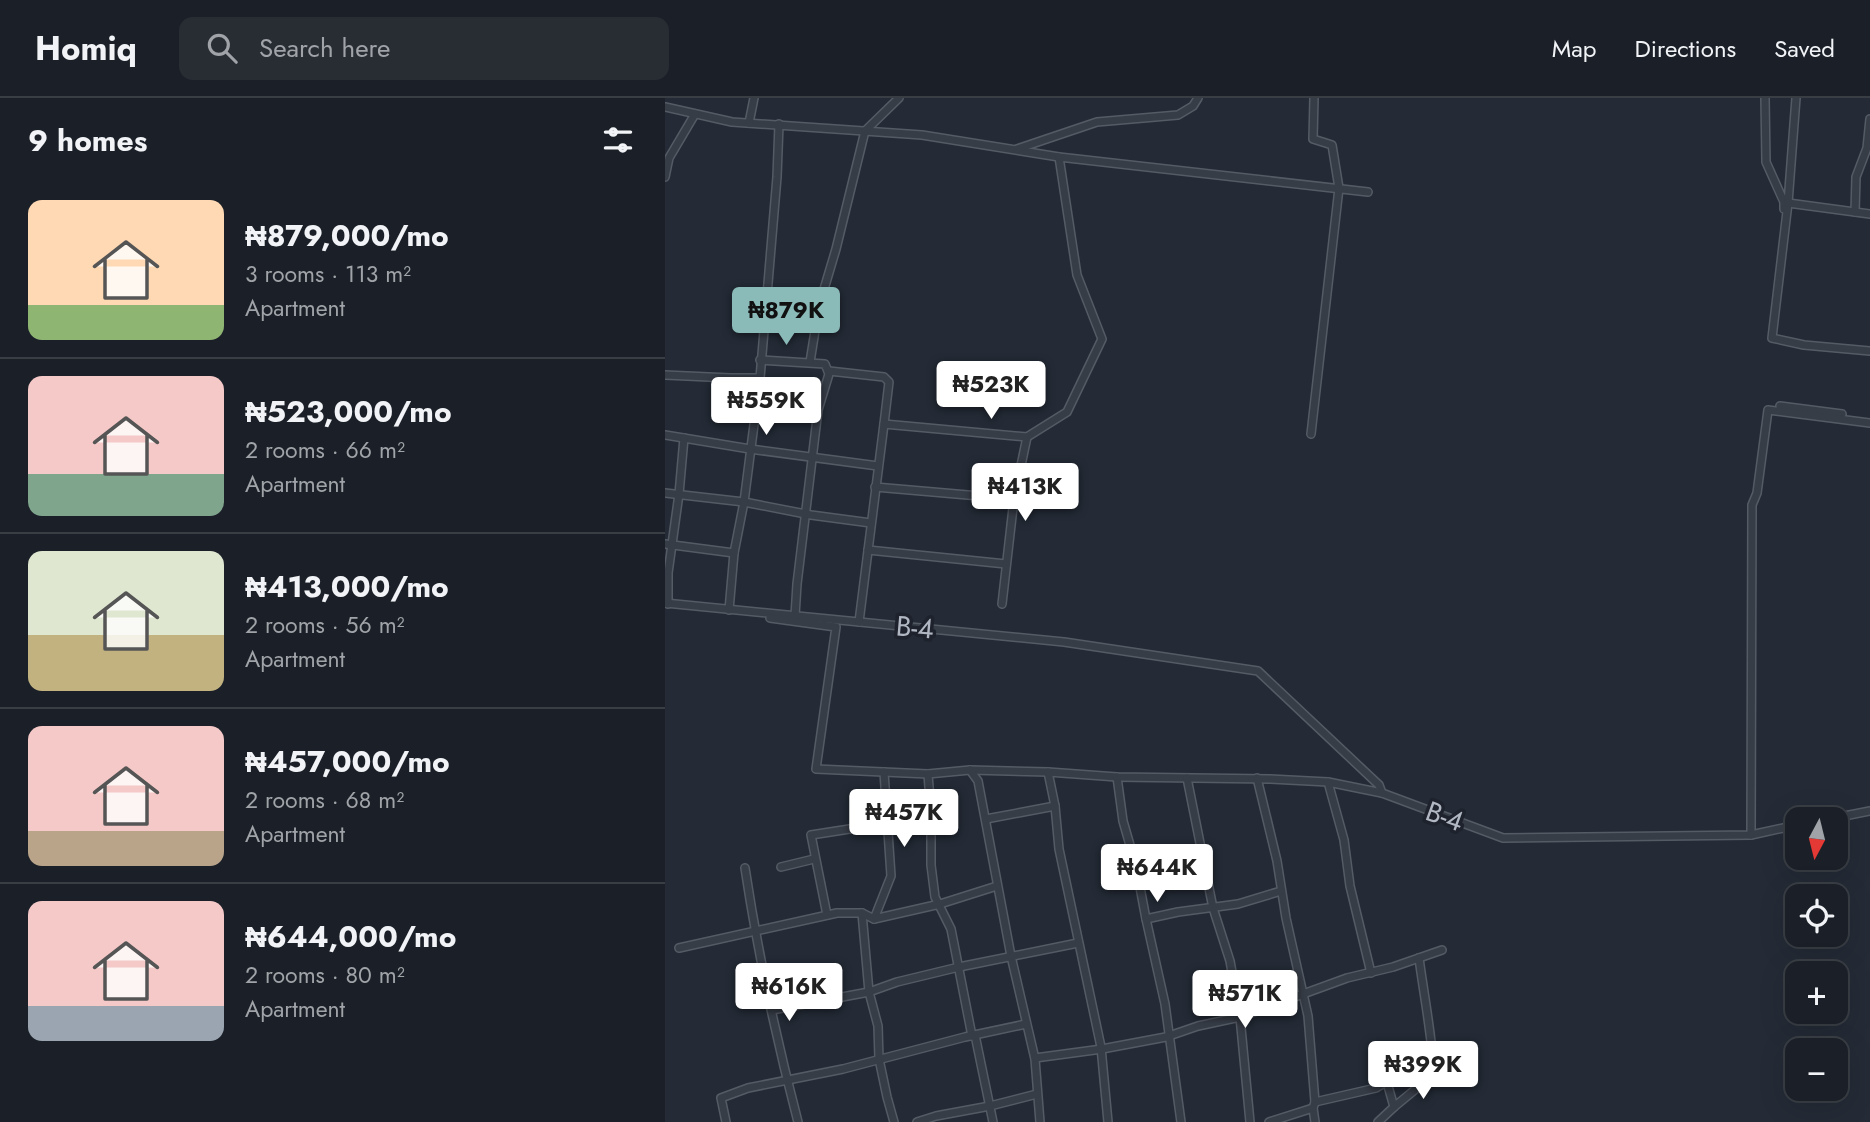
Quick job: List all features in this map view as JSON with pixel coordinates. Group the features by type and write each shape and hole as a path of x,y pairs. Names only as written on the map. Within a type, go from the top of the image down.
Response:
{"street":[{"path":"749,123 754,98"},
{"path":"810,362 819,306 866,131 899,98"},
{"path":"1013,151 1097,122 1178,115 1193,106 1198,98"},
{"path":"1311,435 1339,188 1332,145 1313,139 1314,98"},
{"path":"1765,98 1766,162 1784,202 1772,338 1804,345 1870,351"},
{"path":"1780,260 1788,203 1796,98"},
{"path":"665,107 732,122 922,135 1059,157 1368,191"},
{"path":"665,177 670,158 695,114"},
{"path":"1855,212 1856,177 1867,148 1870,119"},
{"path":"729,610 734,553 744,502 760,378 779,124"},
{"path":"884,424 1027,438 1067,412 1102,339 1077,275 1059,157"},
{"path":"1788,203 1870,214"},
{"path":"760,360 825,364 829,374 818,410 795,616"},
{"path":"828,371 884,377 888,382 859,622"},
{"path":"665,375 760,378"},
{"path":"1780,406 1870,420"},
{"path":"1751,835 1752,505 1768,410 1870,420"},
{"path":"665,435 878,466"},
{"path":"684,438 679,495 669,545 669,604 836,628 816,769 928,774 969,770 1048,772 1117,778 1257,778 1328,782 1382,793"},
{"path":"1002,604 1014,499 1027,438"},
{"path":"875,487 1014,499"},
{"path":"665,493 744,502 871,523"},
{"path":"669,545 734,553"},
{"path":"868,550 1006,564"},
{"name":"B-4","path":"669,604 1064,642 1258,671 1379,785 1382,793 1503,838 1751,835 1785,828"},
{"path":"969,770 978,781 1011,956 1035,1058 1040,1122"},
{"path":"874,919 891,876 884,772"},
{"path":"1048,772 1055,806 1059,849 1101,1049 1108,1122"},
{"path":"928,774 932,813 931,865 936,897 951,929 993,1122"},
{"path":"1117,778 1123,821 1136,866 1165,1004 1181,1122"},
{"path":"1187,778 1213,908 1230,961 1240,1017 1250,1122"},
{"path":"1257,778 1308,1016 1315,1122"},
{"path":"1328,782 1344,841 1350,886 1371,973"},
{"path":"986,819 1055,806"},
{"path":"1848,815 1870,811"},
{"path":"827,915 810,835 888,823"},
{"path":"781,867 814,859"},
{"path":"745,868 754,930 798,1122"},
{"path":"679,948 837,913 862,913 874,919 940,904 997,886"},
{"path":"1146,919 1238,904 1281,891"},
{"path":"862,913 869,992 877,1026 879,1059 894,1122"},
{"path":"772,1010 869,992 897,982 959,967 1078,943"},
{"path":"1035,1058 1101,1049 1240,1017 1347,978 1442,950"},
{"path":"1378,1122 1434,1074 1432,1041 1419,958"},
{"path":"726,1122 721,1098 748,1088 1026,1024"},
{"path":"1380,1058 1394,1108"},
{"path":"1269,1122 1314,1105 1376,1088 1386,1082"},
{"path":"917,1122 1037,1094"}]}
